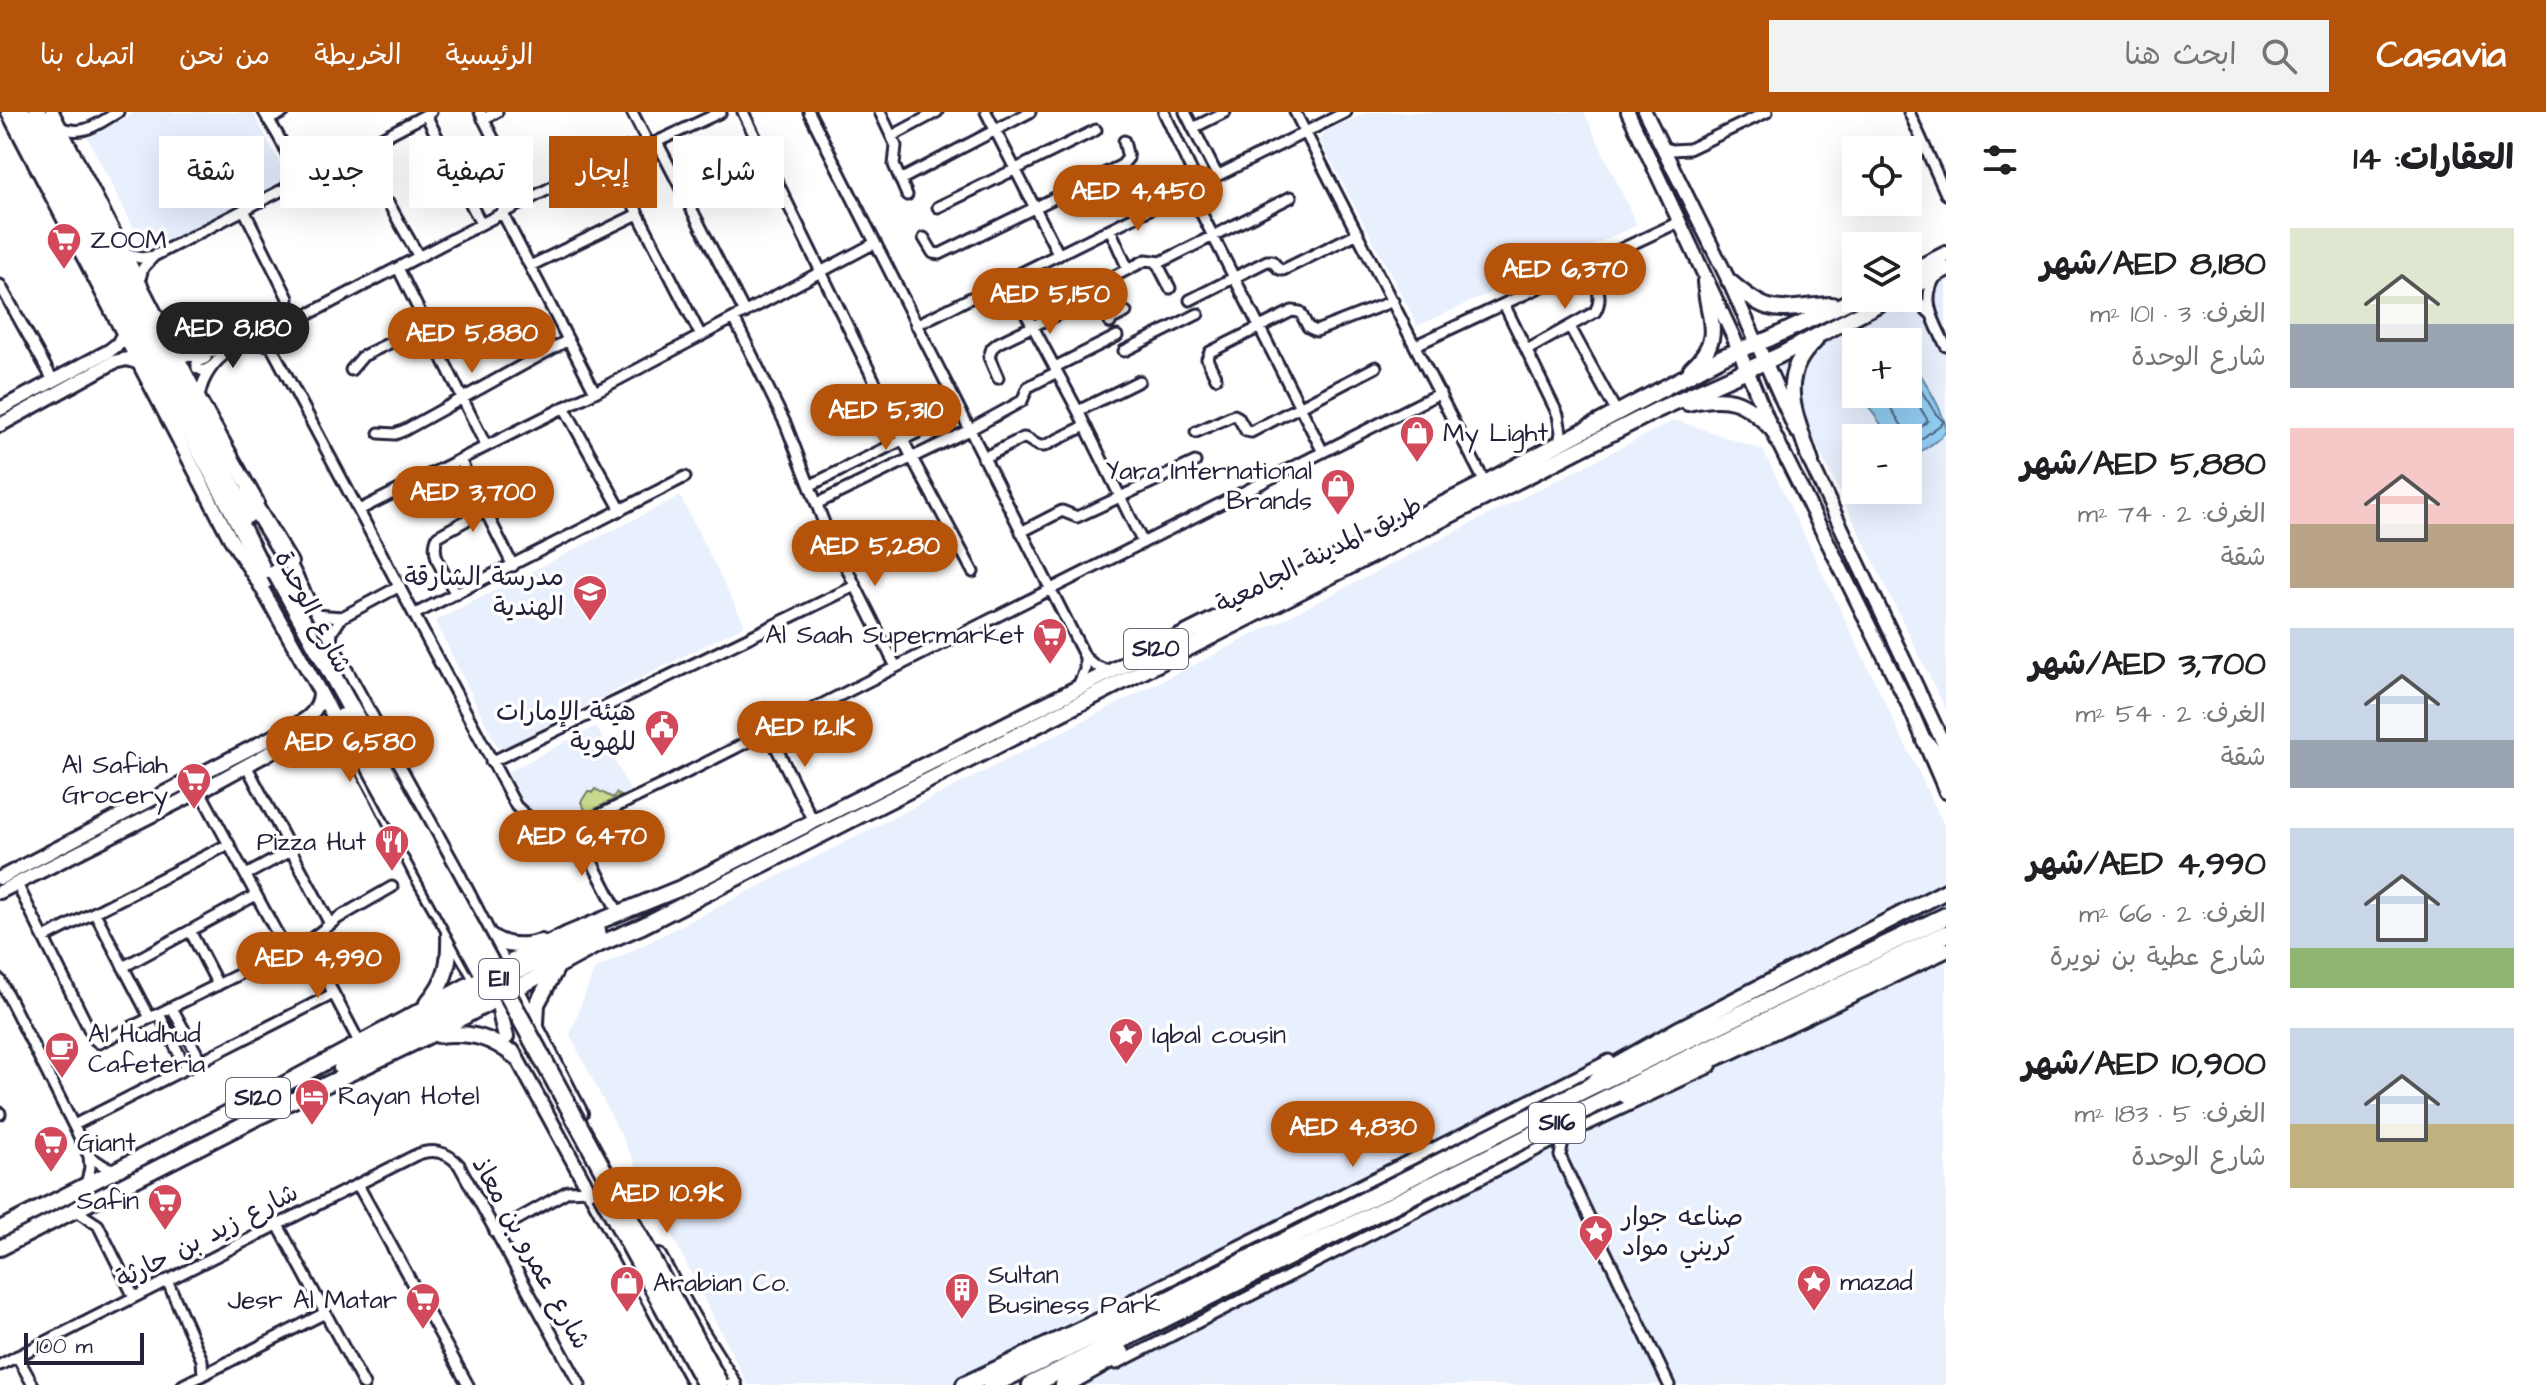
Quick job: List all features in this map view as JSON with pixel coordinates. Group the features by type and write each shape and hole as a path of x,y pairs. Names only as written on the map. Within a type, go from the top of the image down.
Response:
{"highway":[{"name":"شارع الوحدة","path":"33,115 101,278 422,837 720,1385"},
{"name":"شارع الوحدة","path":"33,115 208,437 273,575 706,1385"},
{"name":"S116","path":"1940,943 1946,916"},
{"name":"S116","path":"991,1385 1156,1306 1589,1087 1940,943"},
{"name":"S116","path":"1031,1385 1604,1099 1940,943"},
{"path":"965,1385 1129,1307 1217,1273"},
{"path":"1066,1384 1156,1333 1178,1313"}],"main road":[{"path":"1922,266 1946,254"},
{"path":"1922,282 1943,271"},
{"path":"1672,382 1698,362 1710,341 1712,316 1705,281"},
{"path":"1729,281 1750,299 1775,310 1840,305"},
{"name":"طريق المدينة الجامعية","path":"0,1248 426,1037 568,934 683,887 1485,483 1672,382 1840,305"},
{"name":"طريق المدينة الجامعية","path":"511,976 557,967 595,946 642,926 1657,410 1864,312"},
{"path":"1811,462 1793,406 1792,380 1803,354 1826,332"},
{"path":"1657,410 1708,398 1726,398 1748,407 1771,428"},
{"path":"1924,740 1938,756 1946,772"},
{"path":"1589,1087 1606,1070 1943,891"},
{"path":"310,1093 328,1075 487,994 497,981 615,923 639,905"},
{"path":"423,1008 438,989 449,965 449,930"},
{"path":"489,935 501,942 523,946 568,934"},
{"path":"1604,1099 1628,1096 1734,1050 1940,943"},
{"path":"536,1024 537,1004 557,967"},
{"path":"487,994 500,1016 506,1037"},
{"name":"طريق المدينة الجامعية","path":"0,1229 279,1087 423,1008 487,994"},
{"path":"426,1037 474,1034 498,1044 516,1057"}],"street":[{"path":"8,112 42,181 101,278 124,333 226,531 315,615 511,976 635,1214 735,1385"},
{"path":"33,115 72,132 86,130 118,112"},
{"path":"280,143 266,116 284,112"},
{"path":"492,136 481,115 497,112"},
{"path":"632,112 648,136"},
{"path":"657,142 721,112"},
{"path":"743,112 903,440 973,572"},
{"path":"809,112 1085,657 1110,672"},
{"path":"880,112 896,146 894,165 907,195"},
{"path":"892,136 937,112"},
{"path":"986,112 1059,255"},
{"path":"900,180 1030,112"},
{"path":"1164,112 1212,236 1323,452"},
{"path":"1185,112 1217,175"},
{"path":"1193,128 1225,112"},
{"path":"1295,112 1485,483"},
{"path":"916,325 1346,112"},
{"path":"1628,112 1771,428 1924,740 1946,792"},
{"path":"1645,112 1729,281 1946,749"},
{"path":"1662,147 1689,149 1767,112"},
{"path":"1907,114 1946,194"},
{"path":"382,136 421,115 481,224"},
{"path":"59,127 199,399 270,524 273,575 320,692 487,994"},
{"path":"72,153 86,130"},
{"path":"938,207 1096,130"},
{"path":"924,238 933,253 940,254 1036,208 1126,163 1129,154 1124,141"},
{"path":"1676,176 1689,149"},
{"path":"657,151 745,313"},
{"path":"124,254 141,258 154,256 280,191"},
{"path":"1157,263 1291,197"},
{"path":"391,208 419,257"},
{"path":"271,346 255,341 243,343 204,371 197,368 199,361 253,328 270,321 309,314 509,208"},
{"path":"635,208 701,336"},
{"path":"244,210 286,292 289,305 287,319 271,346"},
{"path":"502,212 595,392"},
{"path":"530,266 638,214"},
{"path":"1416,345 1679,222"},
{"path":"1110,229 1128,269"},
{"path":"1190,300 1269,261 1283,270 1358,233"},
{"path":"359,510 595,392 875,243"},
{"path":"139,282 143,268 154,256"},
{"path":"1097,295 1101,283 1148,260 1157,263 1170,288"},
{"path":"1527,350 1595,312 1600,294 1587,264"},
{"path":"398,268 486,446"},
{"path":"1943,271 1928,290 1931,314 1946,346"},
{"path":"1008,280 1078,411 1143,543"},
{"path":"0,285 53,380"},
{"path":"998,378 990,361 992,348 1033,326 1097,295 1106,298 1118,317"},
{"path":"1216,378 1207,359 1209,354 1259,327 1297,311 1310,329 1316,331 1393,301"},
{"path":"1504,304 1558,415 1567,426 1582,433"},
{"path":"1922,306 1931,314"},
{"path":"1124,351 1198,314"},
{"path":"734,318 786,425 824,523 896,667"},
{"path":"351,370 363,356 426,325"},
{"path":"1570,327 1617,413"},
{"path":"253,328 271,346 516,806 525,816 548,827 574,827 1440,393"},
{"path":"0,409 114,348 124,333"},
{"path":"818,503 1022,401 1028,387 1117,336"},
{"path":"379,433 395,434 405,430 568,340"},
{"path":"173,349 189,357 215,351"},
{"path":"75,384 97,367 98,361 94,359"},
{"path":"0,425 120,360 140,363"},
{"path":"199,399 202,383 216,363"},
{"path":"1196,432 1234,415 1246,431 1251,432 1376,367"},
{"path":"1078,411 1139,381"},
{"path":"564,407 621,510"},
{"path":"811,485 959,412"},
{"path":"1558,415 1561,432 1558,445"},
{"path":"983,458 1020,439 1026,438 1036,446 1044,446 1085,426"},
{"path":"460,460 513,566"},
{"path":"1021,532 1062,511 1077,517 1195,462"},
{"path":"415,614 685,477"},
{"path":"456,594 435,555 435,540 441,533 484,509 533,487"},
{"path":"331,644 335,627 342,617 400,586"},
{"path":"491,762 855,586"},
{"path":"315,615 342,617"},
{"path":"1077,689 1085,670 1085,657"},
{"path":"0,878 308,718 317,707 320,692"},
{"path":"0,892 200,791 311,730 327,727 342,734"},
{"path":"768,731 813,821"},
{"path":"246,765 257,755 257,746"},
{"path":"246,765 330,924"},
{"path":"200,791 286,950"},
{"path":"574,827 619,914"},
{"path":"44,938 229,844"},
{"path":"246,875 290,851"},
{"path":"17,884 94,1039 99,1043 306,941 392,887"},
{"path":"123,967 256,895"},
{"path":"95,913 123,967 186,1068"},
{"path":"190,931 218,985"},
{"path":"306,941 359,1042"},
{"path":"0,980 89,1156 86,1185"},
{"path":"74,1125 333,994"},
{"path":"1003,1367 1019,1353 1242,1246 1694,1016 1728,1003"},
{"path":"172,1008 201,1061"},
{"path":"506,1037 695,1385"},
{"path":"1066,1384 1096,1376 1540,1148 1693,1076 1727,1058 1734,1050"},
{"path":"1564,1136 1560,1156 1669,1385"},
{"path":"1540,1148 1560,1156"},
{"name":"شارع زيد بن حارثة","path":"0,1365 420,1153 436,1152"},
{"name":"شارع عمرو بن معاذ","path":"436,1152 453,1158 459,1165 580,1385"},
{"path":"89,1156 116,1170"},
{"path":"568,1191 578,1170"},
{"path":"358,1185 468,1385"},
{"path":"495,1232 568,1191 589,1190"},
{"path":"105,1194 98,1216 134,1297"},
{"path":"74,1210 98,1216"},
{"path":"278,1225 364,1385"},
{"path":"167,1280 200,1355 203,1375"},
{"path":"183,1385 325,1313"},
{"path":"17,1356 33,1385"}],"shaded area":[{"path":"136,112 253,112 280,163 280,184 264,192 264,136 159,136 159,208 236,208 148,256 88,138"},
{"path":"1367,112 1584,112 1637,225 1418,326 1320,140 1325,132"},
{"path":"1946,278 1946,710 1845,504 1922,504 1922,424 1842,424 1842,497 1776,362 1842,329 1842,408 1922,408 1922,328 1845,328 1877,312 1922,312 1922,290"},
{"path":"1675,420 1763,450 1946,829 1946,1385 748,1385 570,1035 594,970"},
{"name":"مدرسة الشارقة الهندية","path":"680,496 745,625 499,750 435,621"},
{"path":"596,726 631,792 569,824 525,806 508,772"}],"green space":[{"path":"595,789 613,798 616,793 621,796 587,813 581,802 588,791 592,793"}],"water":[{"path":"1922,378 1942,415 1946,430 1922,451 1922,424 1881,424 1869,408 1922,408"}],"place":[{"name":"ZOOM","path":"64,271"},
{"name":"My Light","path":"1417,464"},
{"name":"Yara International Brands","path":"1338,517"},
{"name":"مدرسة الشارقة الهندية","path":"590,623"},
{"name":"Al Saah Supermarket","path":"1050,666"},
{"name":"هيئة الإمارات للهوية","path":"662,758"},
{"name":"Al Safiah Grocery","path":"194,811"},
{"name":"Pizza Hut","path":"392,873"},
{"name":"Iqbal cousin","path":"1126,1066"},
{"name":"Al Hudhud Cafeteria","path":"62,1080"},
{"name":"Rayan Hotel","path":"312,1127"},
{"name":"Giant","path":"51,1174"},
{"name":"Safin","path":"165,1232"},
{"name":"صناعه جوار كريني مواد","path":"1596,1263"},
{"name":"mazad","path":"1814,1313"},
{"name":"Arabian Co.","path":"627,1314"},
{"name":"Sultan Business Park","path":"962,1321"},
{"name":"Jesr Al Matar","path":"423,1331"}]}
